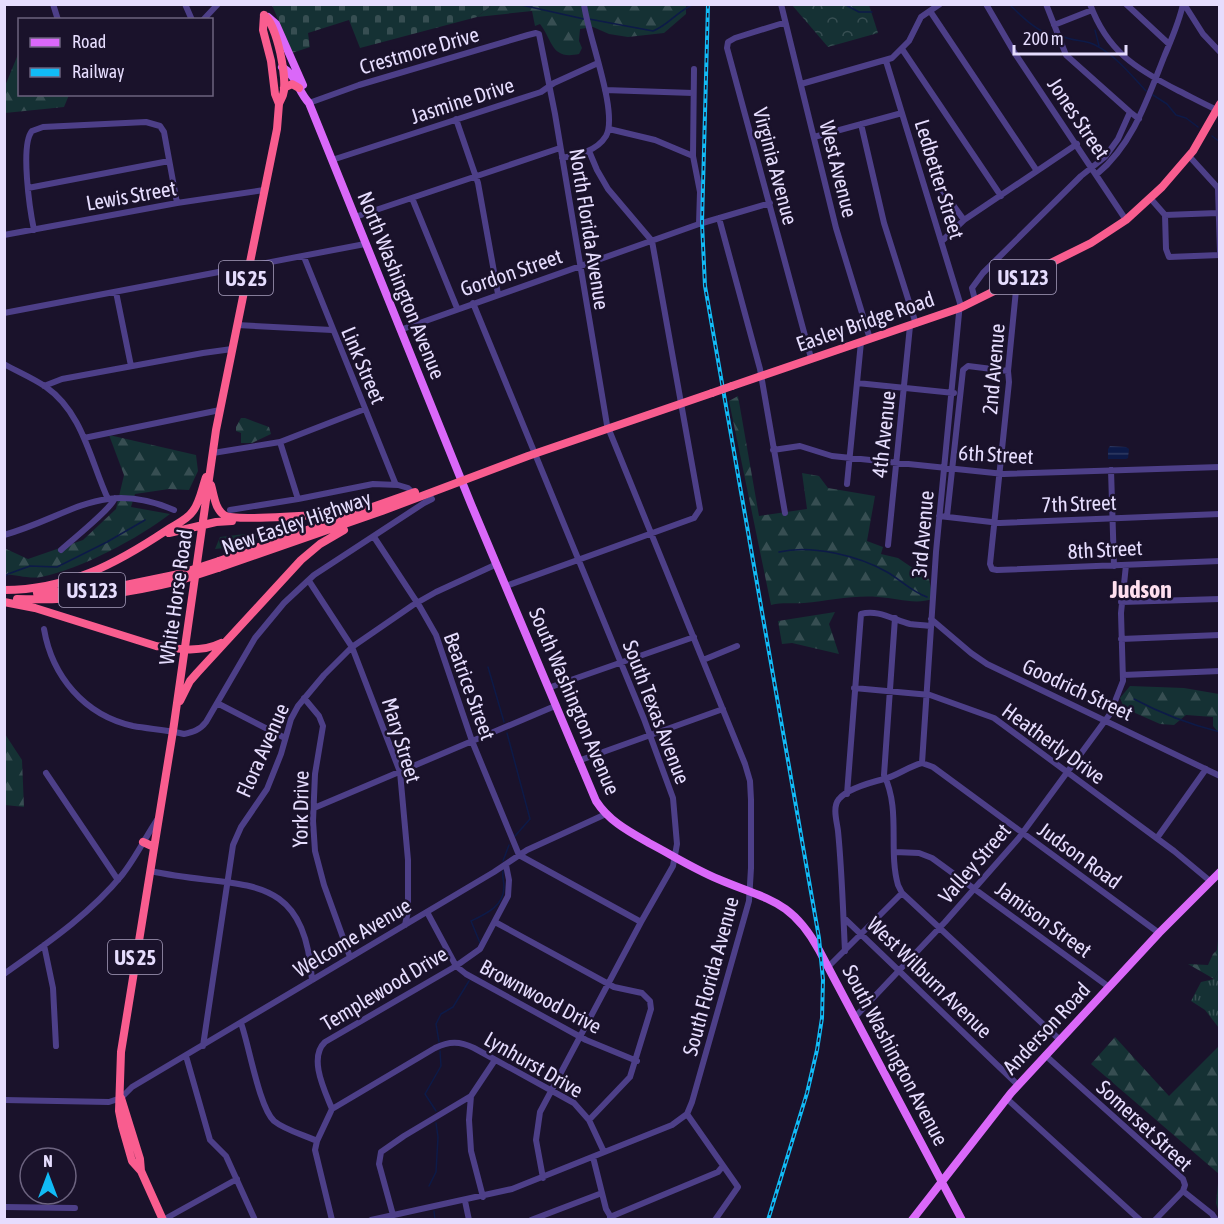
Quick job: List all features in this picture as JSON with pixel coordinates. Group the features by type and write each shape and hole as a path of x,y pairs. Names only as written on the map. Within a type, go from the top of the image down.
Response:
{"highway":[{"name":"White Horse Road","path":"163,1220 141,1172 140,1159 121,1098 120,1065 173,732 220,410 277,129 279,104 284,94 282,67 276,60 266,16 260,4"},
{"name":"White Horse Road","path":"266,16 263,30 279,104"},
{"path":"284,88 292,84 299,88"},
{"name":"Easley Bridge Road","path":"416,495 456,484 534,454 960,308 1091,243 1126,220 1150,200 1189,156 1217,112"},
{"path":"4,591 37,589 78,579 159,536 184,520 194,510 212,458"},
{"path":"210,479 217,508 225,516 234,518 286,516"},
{"name":"New Easley Highway","path":"219,565 379,504 416,495"},
{"name":"New Easley Highway","path":"4,601 95,597 137,590 390,509 416,495"},
{"path":"159,536 216,522 345,512 379,504"},
{"path":"176,709 190,681 231,634 315,547 341,531 390,509"},
{"name":"New Easley Highway","path":"4,591 41,593 83,591 178,577"},
{"path":"4,601 35,608 140,643 175,650 212,647 231,634"},
{"path":"143,842 154,847"}],"main road":[{"name":"North Washington Avenue","path":"266,16 276,24 309,103"},
{"name":"North Washington Avenue","path":"282,67 294,76 309,103 462,480"},
{"name":"South Washington Avenue","path":"462,480 593,796 606,814 621,827 717,878 776,901 797,917 811,934 962,1220"},
{"name":"Anderson Road","path":"912,1220 1006,1098 1159,933 1220,872"}],"street":[{"path":"185,4 191,18"},
{"path":"205,18 218,4"},
{"path":"562,158 589,151 602,141 609,129 604,90 585,18 584,4"},
{"name":"West Avenue","path":"781,4 837,228 870,339"},
{"path":"801,84 886,61 909,41 919,20 940,4"},
{"name":"Jones Street","path":"986,4 1014,52 1126,220"},
{"path":"1046,4 1070,59 1139,119"},
{"path":"1126,4 1169,44"},
{"path":"1097,174 1123,148 1139,119 1184,4"},
{"path":"1184,4 1203,34 1220,52"},
{"path":"1056,31 1091,7 1101,30 1118,52 1133,66 1217,112"},
{"path":"930,11 1037,171"},
{"name":"Virginia Avenue","path":"786,24 735,38 728,42 727,46 811,358"},
{"name":"Crestmore Drive","path":"309,103 369,81 528,35 539,34"},
{"name":"North Florida Avenue","path":"539,34 608,429"},
{"path":"902,49 1001,196"},
{"name":"Ledbetter Street","path":"886,61 942,241 960,308"},
{"name":"Jasmine Drive","path":"332,160 524,98 598,63"},
{"path":"694,69 693,156 700,192 699,224"},
{"path":"604,90 693,93"},
{"path":"975,300 972,288 983,273 1092,166 1100,162 1113,146 1130,112"},
{"path":"814,138 902,113"},
{"path":"456,119 475,176 498,294"},
{"path":"34,230 28,188 27,138 32,131 43,127 155,123 163,129 177,203"},
{"path":"861,124 884,223 913,325"},
{"path":"609,129 655,140 693,156"},
{"path":"942,241 964,220 1077,144"},
{"path":"355,217 560,148"},
{"path":"506,586 694,518 700,512 652,241 608,189 589,151"},
{"path":"1165,214 1168,257 1220,253 1219,189 1189,156"},
{"path":"28,188 170,161"},
{"path":"930,163 940,187 964,220"},
{"name":"Lewis Street","path":"4,235 177,203 264,190"},
{"path":"412,198 458,308"},
{"path":"1150,200 1165,214 1218,213"},
{"name":"Gordon Street","path":"400,330 699,224 770,203"},
{"path":"719,218 760,376 785,513"},
{"path":"4,313 365,244"},
{"name":"Link Street","path":"304,257 396,485"},
{"name":"2nd Avenue","path":"992,569 990,564 1017,280"},
{"path":"117,292 131,366"},
{"name":"South Texas Avenue","path":"473,303 650,735 673,798 677,837 675,857 667,878 579,1036 540,1112 536,1131 537,1151 543,1178"},
{"name":"3rd Avenue","path":"922,763 939,516 960,308"},
{"path":"237,325 332,330"},
{"name":"4th Avenue","path":"888,545 904,388 913,325"},
{"path":"847,484 861,342"},
{"path":"44,386 63,379 203,352 232,349"},
{"path":"4,364 44,386 67,409 84,438 111,499 110,507 61,550"},
{"name":"3rd Avenue","path":"947,516 964,367 1008,371"},
{"path":"857,383 960,394"},
{"path":"212,458 280,442 365,409"},
{"path":"84,438 220,410"},
{"name":"South Florida Avenue","path":"608,429 746,764 750,781 750,891 742,926 687,1114"},
{"path":"280,442 298,499"},
{"name":"6th Street","path":"774,450 800,446 821,454 849,458 1000,473 1220,466"},
{"path":"1111,470 1114,566"},
{"path":"230,510 373,484 408,488 416,495"},
{"path":"4,535 75,507 111,499 133,498 174,510"},
{"path":"44,629 47,648 55,667 74,692 90,706 106,716 125,723 184,734 200,729 262,628 284,603 309,580 432,499"},
{"name":"7th Street","path":"939,516 994,522 1220,514"},
{"name":"Beatrice Street","path":"374,537 417,602 440,645 472,741 519,855"},
{"name":"8th Street","path":"992,569 1220,561"},
{"name":"Flora Avenue","path":"203,1046 227,883 236,838 267,789 291,719 304,698 352,647 417,602 497,564"},
{"name":"Valley Street","path":"855,1017 940,927 1022,833 1110,714 1120,694 1123,675 1121,602 1126,565"},
{"name":"Mary Street","path":"309,580 352,647 400,772 408,860 408,911 405,925"},
{"path":"1121,602 1220,599"},
{"name":"Goodrich Street","path":"861,614 888,615 910,624 931,622 987,664 1220,776"},
{"name":"West Wilburn Avenue","path":"845,951 836,810 838,800 847,794 861,614"},
{"path":"895,618 884,769 893,810 897,878 902,893 1060,1040"},
{"path":"1121,639 1220,635"},
{"path":"548,688 694,637"},
{"path":"704,660 737,646"},
{"path":"1123,675 1220,671"},
{"name":"Heatherly Drive","path":"854,688 926,694 994,718 1157,838 1210,881"},
{"name":"York Drive","path":"304,698 320,716 322,726 315,774 314,808 314,838 318,865 350,957"},
{"path":"217,703 285,738"},
{"path":"314,808 555,706"},
{"path":"578,761 723,709"},
{"path":"847,794 922,763"},
{"name":"Judson Road","path":"922,763 933,767 1159,933"},
{"path":"1157,838 1206,769"},
{"path":"46,773 118,880"},
{"name":"Welcome Avenue","path":"121,1098 128,1090 506,865 519,855 606,814"},
{"path":"4,974 84,914 118,880 159,817"},
{"name":"Jamison Street","path":"895,852 916,852 927,855 1109,987"},
{"path":"519,855 641,922"},
{"name":"Templewood Drive","path":"332,1109 318,1063 318,1053 322,1045 456,966 480,949 509,892 506,865"},
{"path":"151,871 227,883 268,892 280,898 299,921 307,941 312,980"},
{"path":"828,967 902,893"},
{"name":"Brownwood Drive","path":"427,912 456,966 472,978 579,1036 637,1060"},
{"name":"West Wilburn Avenue","path":"844,918 1018,1085"},
{"path":"495,922 608,984 622,990 644,994 650,1000 651,1009 637,1060 627,1083 589,1120"},
{"path":"44,945 53,988 56,1046"},
{"path":"241,1023 262,1098 270,1116 279,1124 317,1141"},
{"name":"Lynhurst Drive","path":"332,1109 413,1060 446,1043 455,1042 465,1044 495,1059 574,1103 589,1120 604,1152"},
{"path":"186,1056 210,1140 225,1154 255,1220"},
{"name":"Somerset Street","path":"1045,1056 1183,1179 1185,1183 1183,1191 1212,1214 1216,1220"},
{"path":"393,1215 379,1162 381,1152 394,1141 471,1096 495,1059"},
{"path":"471,1096 469,1142 483,1197"},
{"path":"4,1101 109,1102 121,1098"},
{"path":"1006,1098 1140,1220"},
{"path":"332,1109 317,1141 315,1158 332,1220"},
{"path":"370,1220 393,1215 403,1217 512,1189 672,1125 687,1114 738,1187 714,1220"},
{"path":"593,1157 611,1218 718,1172 723,1166"},
{"path":"163,1220 237,1179"},
{"path":"1155,1220 1183,1191"},
{"path":"531,1220 602,1193"},
{"path":"465,1201 470,1220"},
{"path":"4,1207 75,1208"}],"green space":[{"path":"272,5 492,5 477,17 360,48 349,20 308,33 310,47 292,53"},
{"path":"492,5 686,5 686,14 664,33 628,37 609,34 593,27 580,29 579,41 582,48 579,54 570,55 558,52 540,24 535,26 532,11 477,17"},
{"path":"792,5 869,5 878,33 828,47"},
{"path":"18,54 18,96 69,96 64,107 5,113 5,86"},
{"path":"738,396 759,516 807,509 802,473 819,476 828,488 875,496 867,541 883,547 881,554 898,558 929,579 933,599 913,601 859,597 771,605 729,401"},
{"path":"241,418 269,427 271,434 252,443 241,443 241,433 236,431 236,427"},
{"path":"109,435 196,455 198,471 189,490 169,489 135,494 131,507 170,514 142,533 91,560 41,577 5,574 4,548 28,559 83,540 116,509 124,475"},
{"path":"281,530 233,547 215,549 220,537"},
{"path":"835,612 829,624 839,654 792,643 782,644 778,621"},
{"path":"1130,686 1184,688 1219,694 1219,733 1213,726 1213,717 1186,715 1174,725 1160,724 1124,708 1120,698"},
{"path":"5,734 22,760 24,807 5,805"},
{"path":"1219,929 1219,969 1214,979 1188,964 1208,965 1217,950"},
{"path":"1219,969 1219,1028 1205,1010 1191,1001 1201,982 1214,979"},
{"path":"1115,1037 1169,1096 1219,1046 1219,1174 1091,1064"},
{"path":"1219,1174 1219,1213 1216,1203"}],"water":[{"path":"1110,446 1129,449 1128,458 1108,459"}],"waterway":[{"path":"517,4 584,19"},
{"path":"589,19 653,31 695,4"},
{"path":"844,4 859,12 872,12"},
{"path":"1009,4 1038,29 1051,35 1057,35"},
{"path":"1095,30 1099,46"},
{"path":"1062,36 1088,42 1104,50 1146,91"},
{"path":"1153,95 1167,104 1176,115 1186,118 1198,127"},
{"path":"1212,136 1220,142"},
{"path":"4,577 30,566 57,567 145,520"},
{"path":"779,552 820,551 863,561 887,572 927,597"},
{"path":"488,667 504,722"},
{"path":"1134,699 1176,718 1220,732"},
{"path":"507,733 530,819 515,836"},
{"path":"503,861 509,845"},
{"path":"480,943 471,921 498,904 503,894 503,871"},
{"path":"439,1042 436,1024 441,1014 453,1007 469,981"},
{"path":"436,1111 425,1094 441,1066 440,1051"},
{"path":"429,1186 436,1172 438,1137 436,1123"},
{"path":"434,1211 435,1220"}],"railway":[{"path":"708,4 702,223 705,286 819,938 823,980 822,1018 817,1050 807,1093 768,1220"}],"district":[{"name":"Judson","path":"1141,589"}]}
